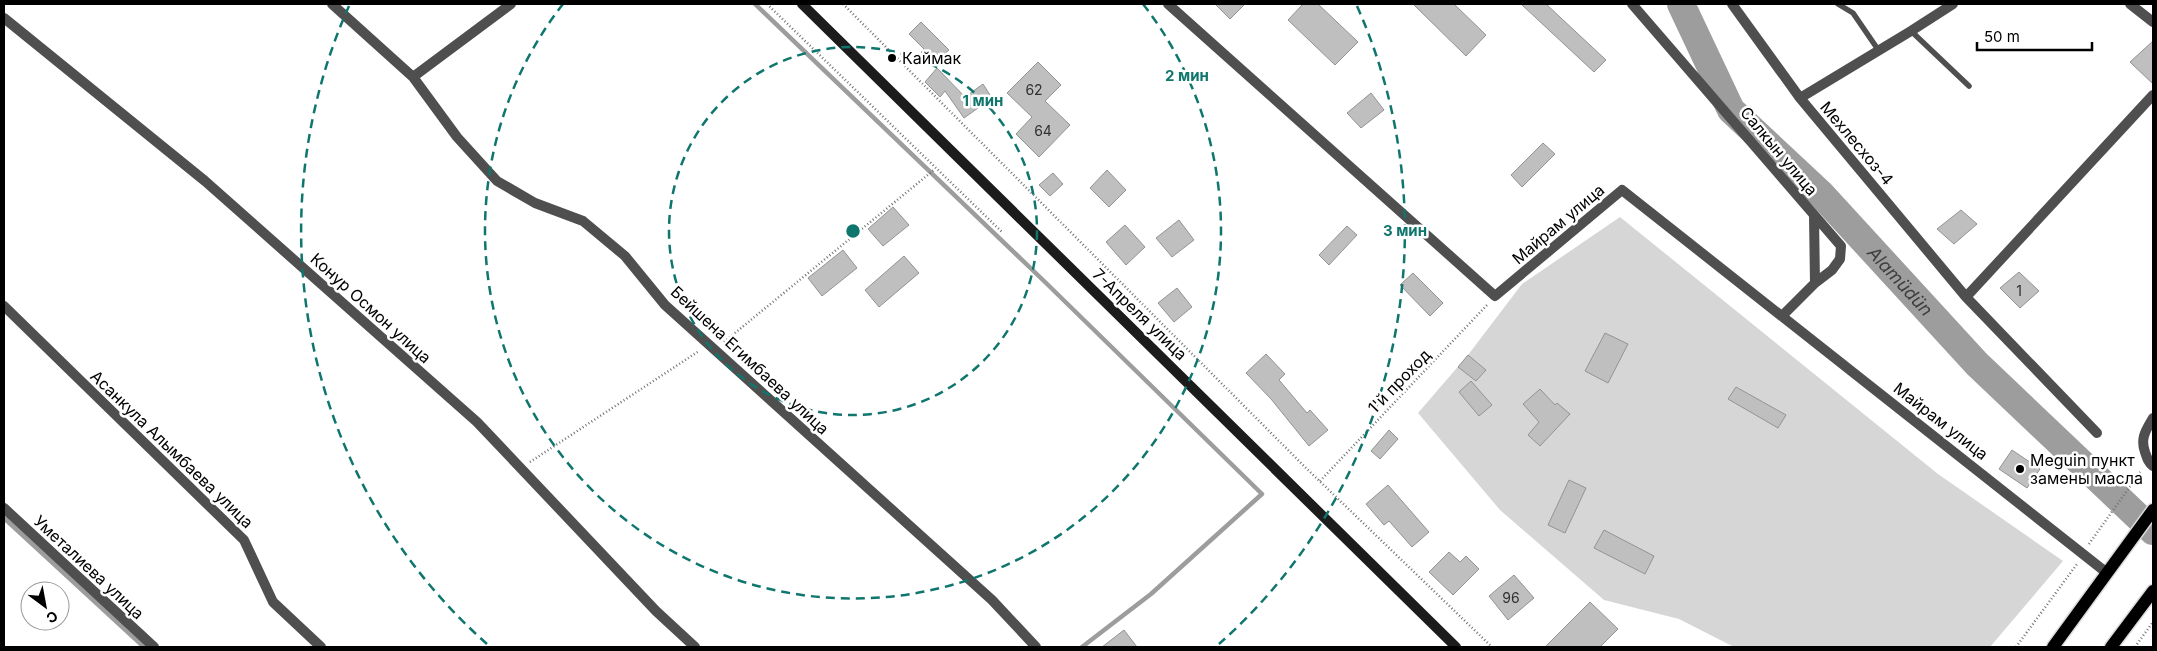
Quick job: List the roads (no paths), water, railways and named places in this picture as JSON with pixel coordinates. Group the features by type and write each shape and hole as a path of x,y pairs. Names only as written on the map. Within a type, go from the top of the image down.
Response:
{"main road":[{"name":"7-Апреля улица","path":"802,4 1456,647"},
{"path":"2053,647 2153,510"},
{"path":"2111,647 2153,590"}],"street":[{"name":"Бейшена Егимбаева улица","path":"332,4 413,77 458,138 497,182 535,203 583,221 626,256 665,305 992,600 1036,647"},
{"path":"413,77 511,4"},
{"name":"Майрам улица","path":"1168,4 1495,296 1622,190 2083,554 2111,569"},
{"name":"Салкын улица","path":"1632,4 1711,92 1841,246 1840,259 1832,270 1815,283 1782,316"},
{"name":"Мехлесхоз-4","path":"1732,4 1800,98 1966,297 2097,433"},
{"path":"1800,98 1912,32 1953,4"},
{"path":"2130,4 2153,22"},
{"name":"Конур Осмон улица","path":"4,18 205,181 478,422 656,611 695,647"},
{"path":"1966,297 2153,95"},
{"path":"1814,216 1815,283"},
{"name":"Асанкула Алымбаева улица","path":"4,306 244,540 273,602 321,647"},
{"path":"2153,418 2144,432 2142,444 2149,463 2153,466"},
{"name":"Уметалиева улица","path":"4,508 154,647"}],"lane":[{"path":"1838,4 1853,14 1879,51"},
{"path":"1912,32 1969,86"}],"waterway":[{"path":"755,4 1045,282 1262,494 1151,594 1082,647"},
{"name":"Alamüdün","path":"1681,4 1731,110 1821,194 1977,364 2153,531"},
{"path":"4,518 144,647"}],"place":[{"name":"Каймак","path":"892,58"},
{"name":"Meguin пункт замены масла","path":"2020,469"}]}
